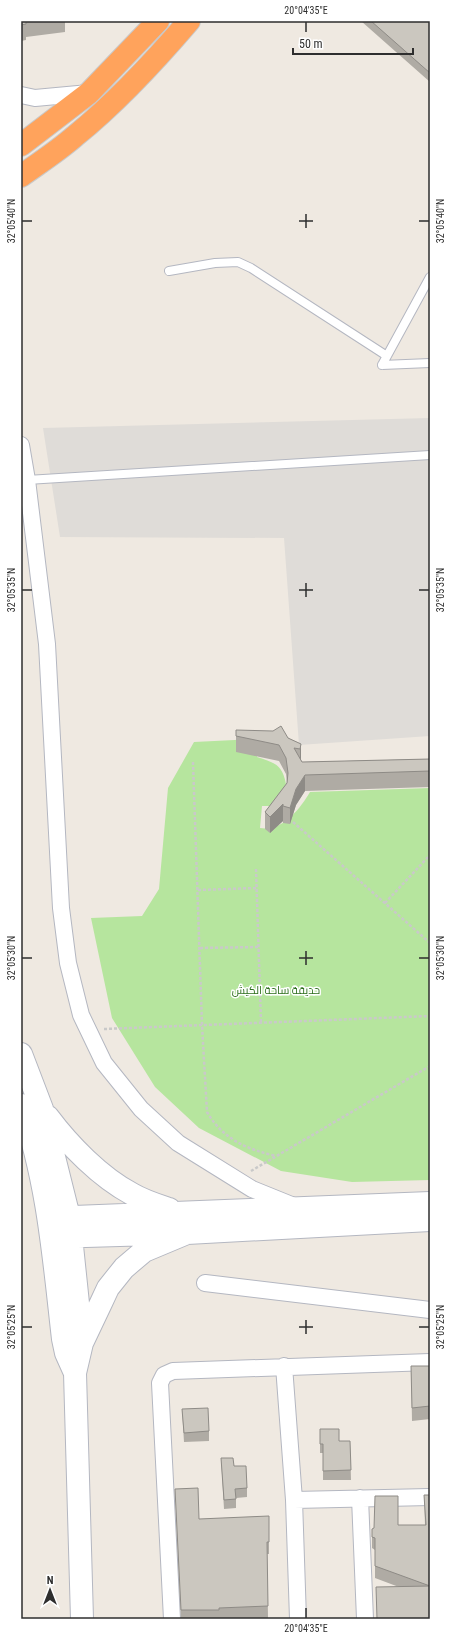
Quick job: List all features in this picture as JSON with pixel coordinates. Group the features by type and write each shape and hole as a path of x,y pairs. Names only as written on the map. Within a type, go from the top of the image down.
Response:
{"highway":[{"path":"21,176 75,137 117,99 157,58 189,21"},
{"path":"21,145 89,93 153,23"}],"main road":[{"path":"21,1054 42,1109 60,1227 82,1343"},
{"path":"21,1105 60,1227 64,1338 66,1353 75,1372"},
{"path":"42,1109 60,1132 101,1173 131,1194 153,1204 184,1223"},
{"path":"82,1619 75,1372 82,1343 108,1288 124,1268 144,1251 184,1223 301,1209 430,1203"},
{"path":"60,1227 184,1223 430,1220"}],"street":[{"path":"21,95 35,98 89,93"},
{"path":"21,445 27,480 47,644 61,908 68,963 81,1015 104,1063 141,1109 178,1143 252,1189 301,1209"},
{"path":"205,1282 430,1310"},
{"path":"172,1619 160,1383 164,1375 173,1371 430,1362"},
{"path":"284,1366 294,1500 298,1619"},
{"path":"294,1500 430,1496"},
{"path":"360,1498 365,1619"}],"lane":[{"path":"170,271 215,263 238,262 251,268 387,356"},
{"path":"430,277 382,365 430,363"},
{"path":"27,480 430,455"}],"path":[{"path":"194,762 202,1025 208,1112 215,1124 230,1138 254,1151 276,1156"},
{"path":"293,822 430,943"},
{"path":"385,903 430,855"},
{"path":"256,869 261,1023"},
{"path":"198,890 257,888"},
{"path":"200,948 259,947"},
{"path":"88,1030 430,1016"},
{"path":"237,1179 430,1066"}],"green space":[{"name":"حديقة ساحة الكيش","path":"255,739 257,757 277,765 282,772 286,784 271,806 262,806 260,828 276,826 290,818 310,792 430,788 430,1180 352,1182 281,1171 199,1128 155,1087 112,1018 91,918 142,916 159,889 168,788 194,742"}],"shaded area":[{"path":"430,418 430,736 299,745 284,538 60,537 43,428"}],"building":[{"path":"21,21 26,21 26,24 21,25"},
{"path":"371,21 430,21 430,73"},
{"path":"281,726 288,738 301,744 300,749 294,748 302,762 430,759 430,771 305,775 296,789 290,808 283,806 283,804 270,817 265,812 287,783 288,773 286,758 279,745 236,736 236,730 273,731"},
{"path":"411,1366 430,1366 430,1406 412,1408"},
{"path":"208,1408 209,1431 184,1433 182,1409"},
{"path":"320,1429 339,1429 339,1441 350,1441 351,1470 323,1471 323,1444 320,1444"},
{"path":"221,1458 233,1458 234,1466 246,1466 247,1488 235,1489 236,1499 224,1500"},
{"path":"198,1488 199,1519 269,1516 269,1542 267,1542 268,1606 219,1608 219,1610 181,1610 175,1489"},
{"path":"424,1495 430,1495 430,1586 375,1566 375,1538 372,1537 372,1529 374,1528 375,1496 398,1496 398,1525 426,1525"},
{"path":"430,1586 430,1619 377,1619 376,1587"}]}
